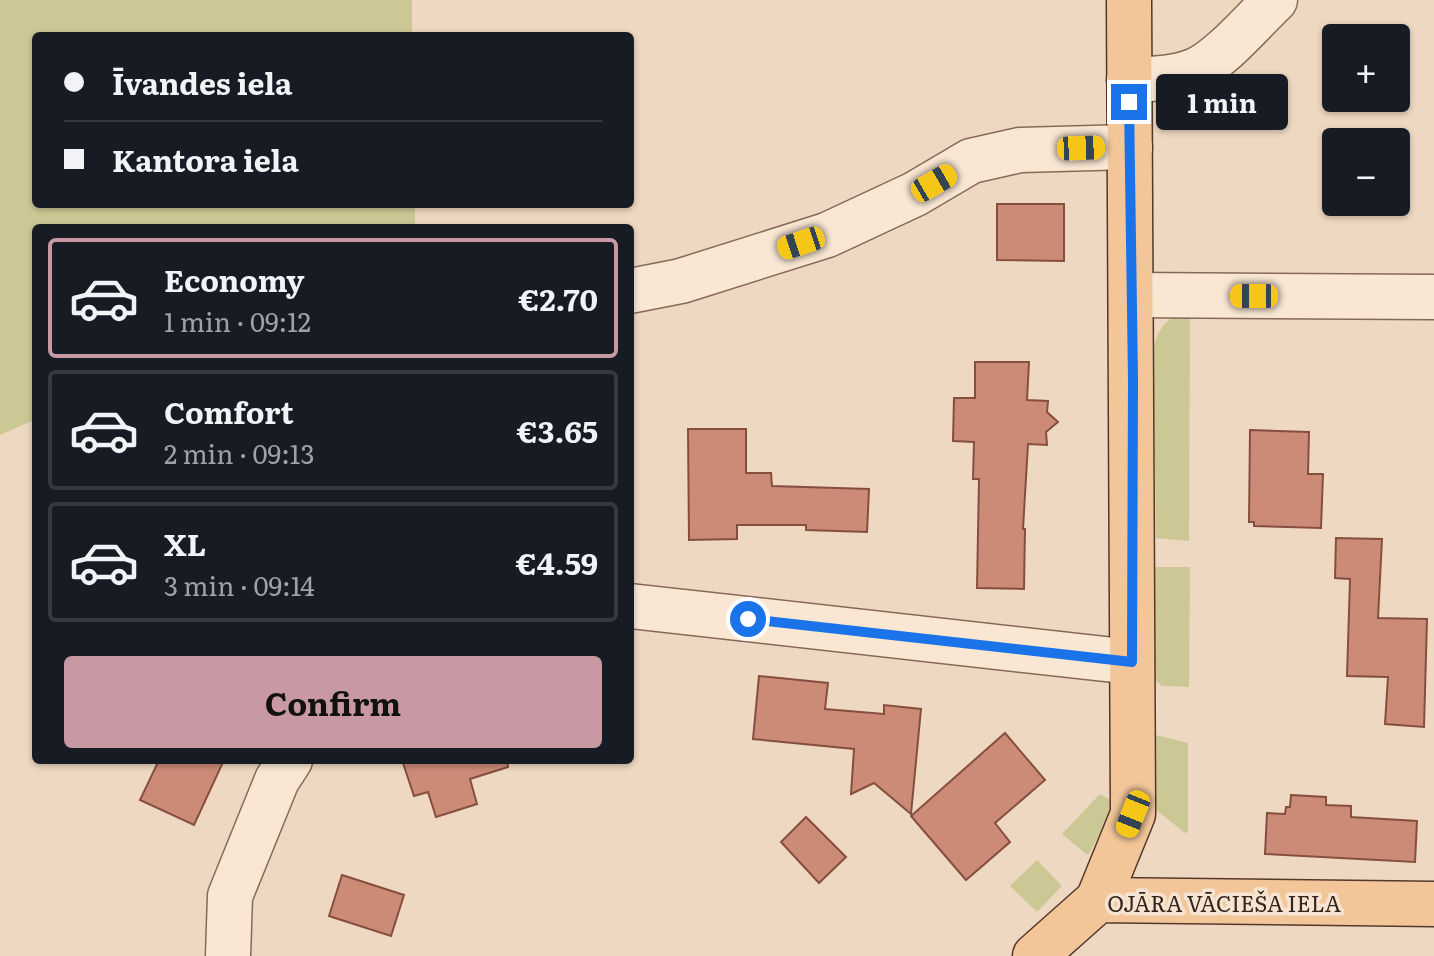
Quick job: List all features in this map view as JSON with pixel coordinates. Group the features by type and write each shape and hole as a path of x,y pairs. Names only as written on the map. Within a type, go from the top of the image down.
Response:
{"main road":[{"path":"1098,900 1133,814 1129,0"},
{"name":"OJĀRA VĀCIEŠA IELA","path":"1035,956 1098,900 1434,904"}],"street":[{"path":"1129,80 1167,78 1196,70 1275,0"},
{"path":"634,290 681,281 827,235 915,194 971,161 1020,150 1130,147"},
{"path":"1132,295 1434,297"},
{"path":"634,606 1132,662"},
{"path":"228,956 230,896 277,780 287,764"}],"shaded area":[{"path":"0,0 412,0 412,32 32,32 32,208 415,208 415,224 32,224 32,421 0,435"},
{"path":"1190,309 1189,541 1156,538 1153,352 1157,336 1165,324"},
{"path":"1155,567 1190,567 1189,687 1162,686 1155,680"},
{"path":"1156,735 1188,743 1188,832 1185,833 1155,809"},
{"path":"1100,794 1112,801 1108,817 1089,854 1086,854 1062,834"},
{"path":"1037,860 1062,886 1037,912 1010,886"}],"building":[{"path":"997,204 1064,204 1064,261 997,260"},
{"path":"975,362 1029,362 1027,400 1048,401 1047,412 1058,422 1046,432 1047,445 1028,444 1023,529 1024,589 977,588 979,479 973,479 974,442 953,441 954,398 975,398"},
{"path":"688,429 746,429 746,473 771,473 772,486 869,489 867,532 806,530 806,525 737,525 737,539 689,540"},
{"path":"1250,430 1309,432 1308,474 1323,474 1321,528 1254,526 1254,522 1249,522"},
{"path":"1336,538 1382,539 1378,618 1427,619 1424,727 1385,724 1388,677 1347,676 1350,579 1335,578"},
{"path":"759,676 828,683 825,709 884,714 884,705 921,709 911,814 874,783 851,794 854,749 753,739"},
{"path":"1005,733 1045,780 995,823 1010,842 966,880 911,816"},
{"path":"157,764 222,764 194,825 140,800"},
{"path":"403,764 508,764 508,767 470,779 477,804 436,817 428,792 414,796"},
{"path":"1291,795 1326,797 1326,805 1351,806 1351,817 1417,821 1415,862 1265,854 1267,813 1285,814 1286,807 1290,807"},
{"path":"806,817 846,857 819,883 781,842"},
{"path":"342,875 404,895 391,936 329,916"}],"route":[{"path":"748,619 1132,662 1133,379 1129,102"}]}
